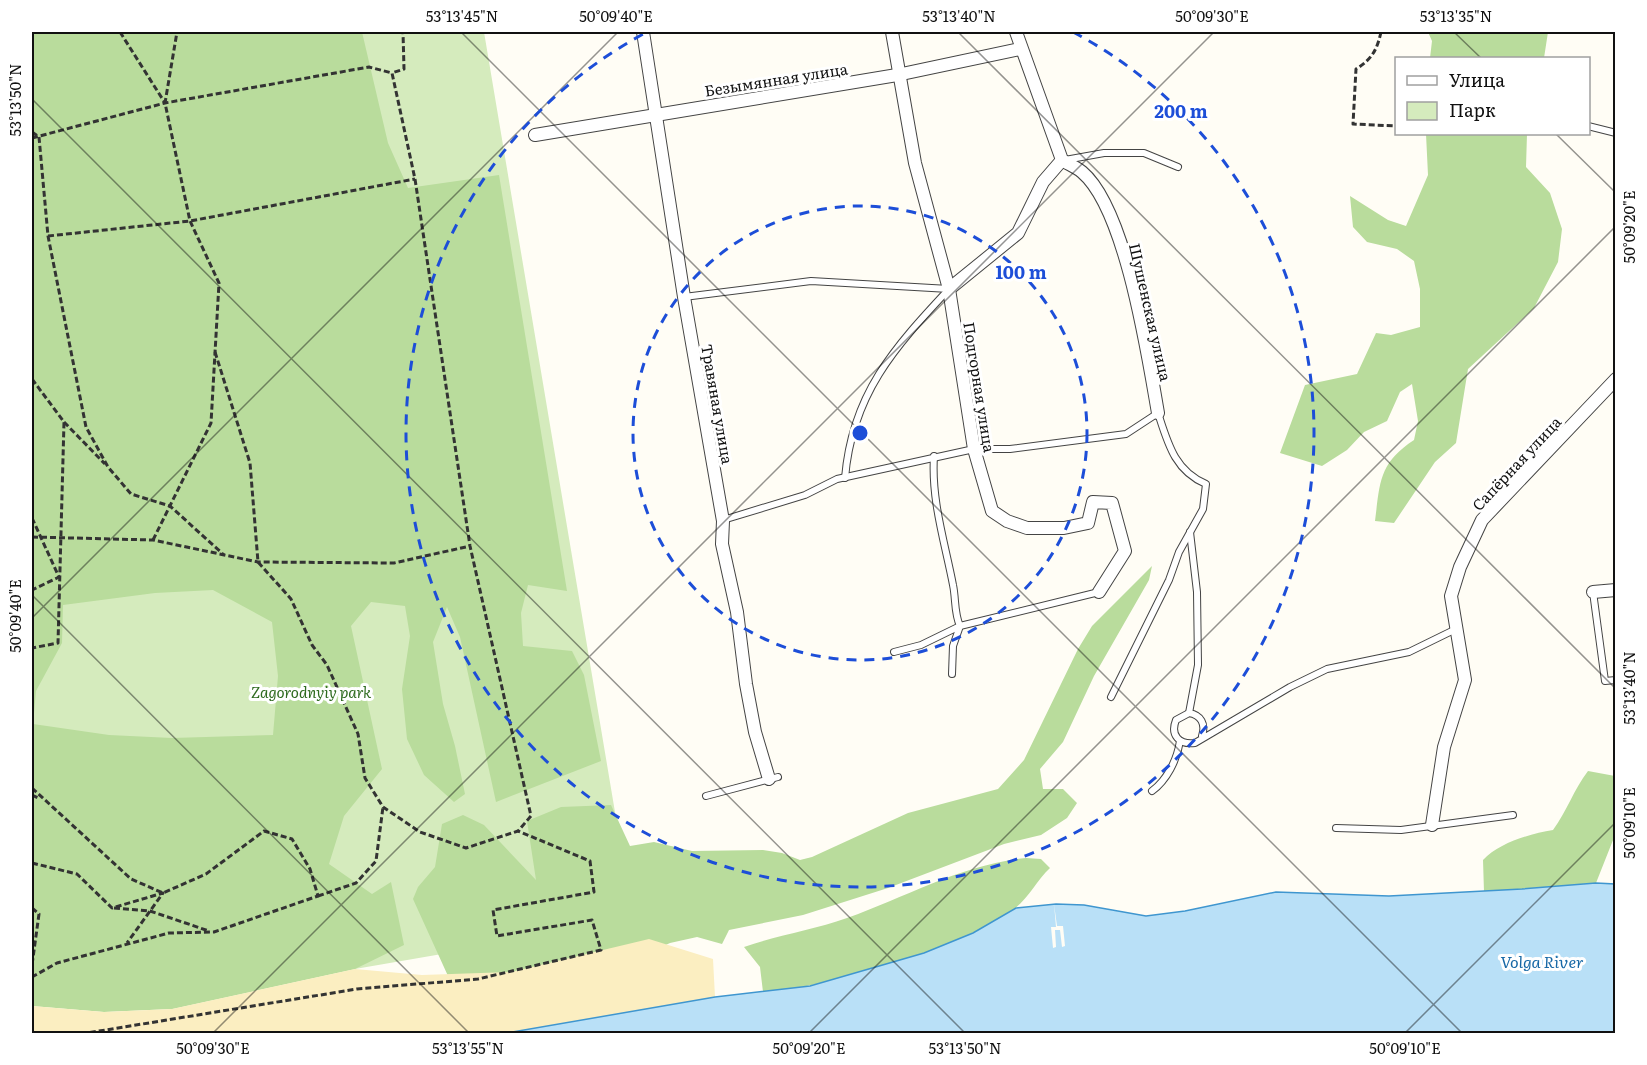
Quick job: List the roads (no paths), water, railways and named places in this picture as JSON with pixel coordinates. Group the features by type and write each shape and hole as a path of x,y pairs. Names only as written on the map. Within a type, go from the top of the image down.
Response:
{"street":[{"name":"Травяная улица","path":"643,32 684,297 723,520 722,544 737,612 746,684 755,732 773,778"},
{"name":"Подгорная улица","path":"892,32 897,75 915,163 949,289 974,450 992,511 1007,521 1027,528 1064,528 1088,524 1093,502 1112,503 1125,551 1099,592"},
{"path":"949,289 1018,233 1043,182 1062,160 1020,49 1016,32"},
{"name":"Безымянная улица","path":"535,135 897,75 1020,49"},
{"name":"Шушенская улица","path":"1062,160 1082,172 1104,203 1118,236 1128,266 1158,413"},
{"name":"Сапёрная улица","path":"1432,825 1444,747 1465,680 1451,596 1460,567 1482,520 1616,379"},
{"path":"1593,592 1616,590"}],"lane":[{"path":"1590,126 1616,133"},
{"path":"1062,160 1120,151 1144,153 1178,167"},
{"path":"684,297 812,280 949,289"},
{"path":"845,478 847,452 856,420 878,374 902,339 949,289"},
{"path":"723,520 805,495 837,479 934,456 1126,434 1158,413 1179,465 1189,477 1206,484 1203,510 1190,532 1111,697"},
{"path":"934,456 933,484 954,589 956,616 960,626 953,646 952,674"},
{"path":"1189,713 1198,665 1197,592 1190,532"},
{"path":"894,652 921,645 960,626 1099,592"},
{"path":"1593,592 1605,681 1616,680"},
{"path":"1202,736 1202,720 1189,713 1179,716 1174,724 1174,734 1180,741 1195,743 1202,736 1327,669 1409,652 1457,628"},
{"path":"1152,791 1162,784 1178,753 1180,741"},
{"path":"706,796 773,778"},
{"path":"1336,828 1401,830 1513,815"}],"water":[{"name":"Volga River","path":"1596,883 1615,884 1615,1033 501,1034 715,997 810,986 924,953 973,933 1016,908 1056,904 1084,905 1146,916 1185,911 1276,892 1389,896"}],"park label":[{"name":"Zagorodnyiy park","path":"311,691"}]}
